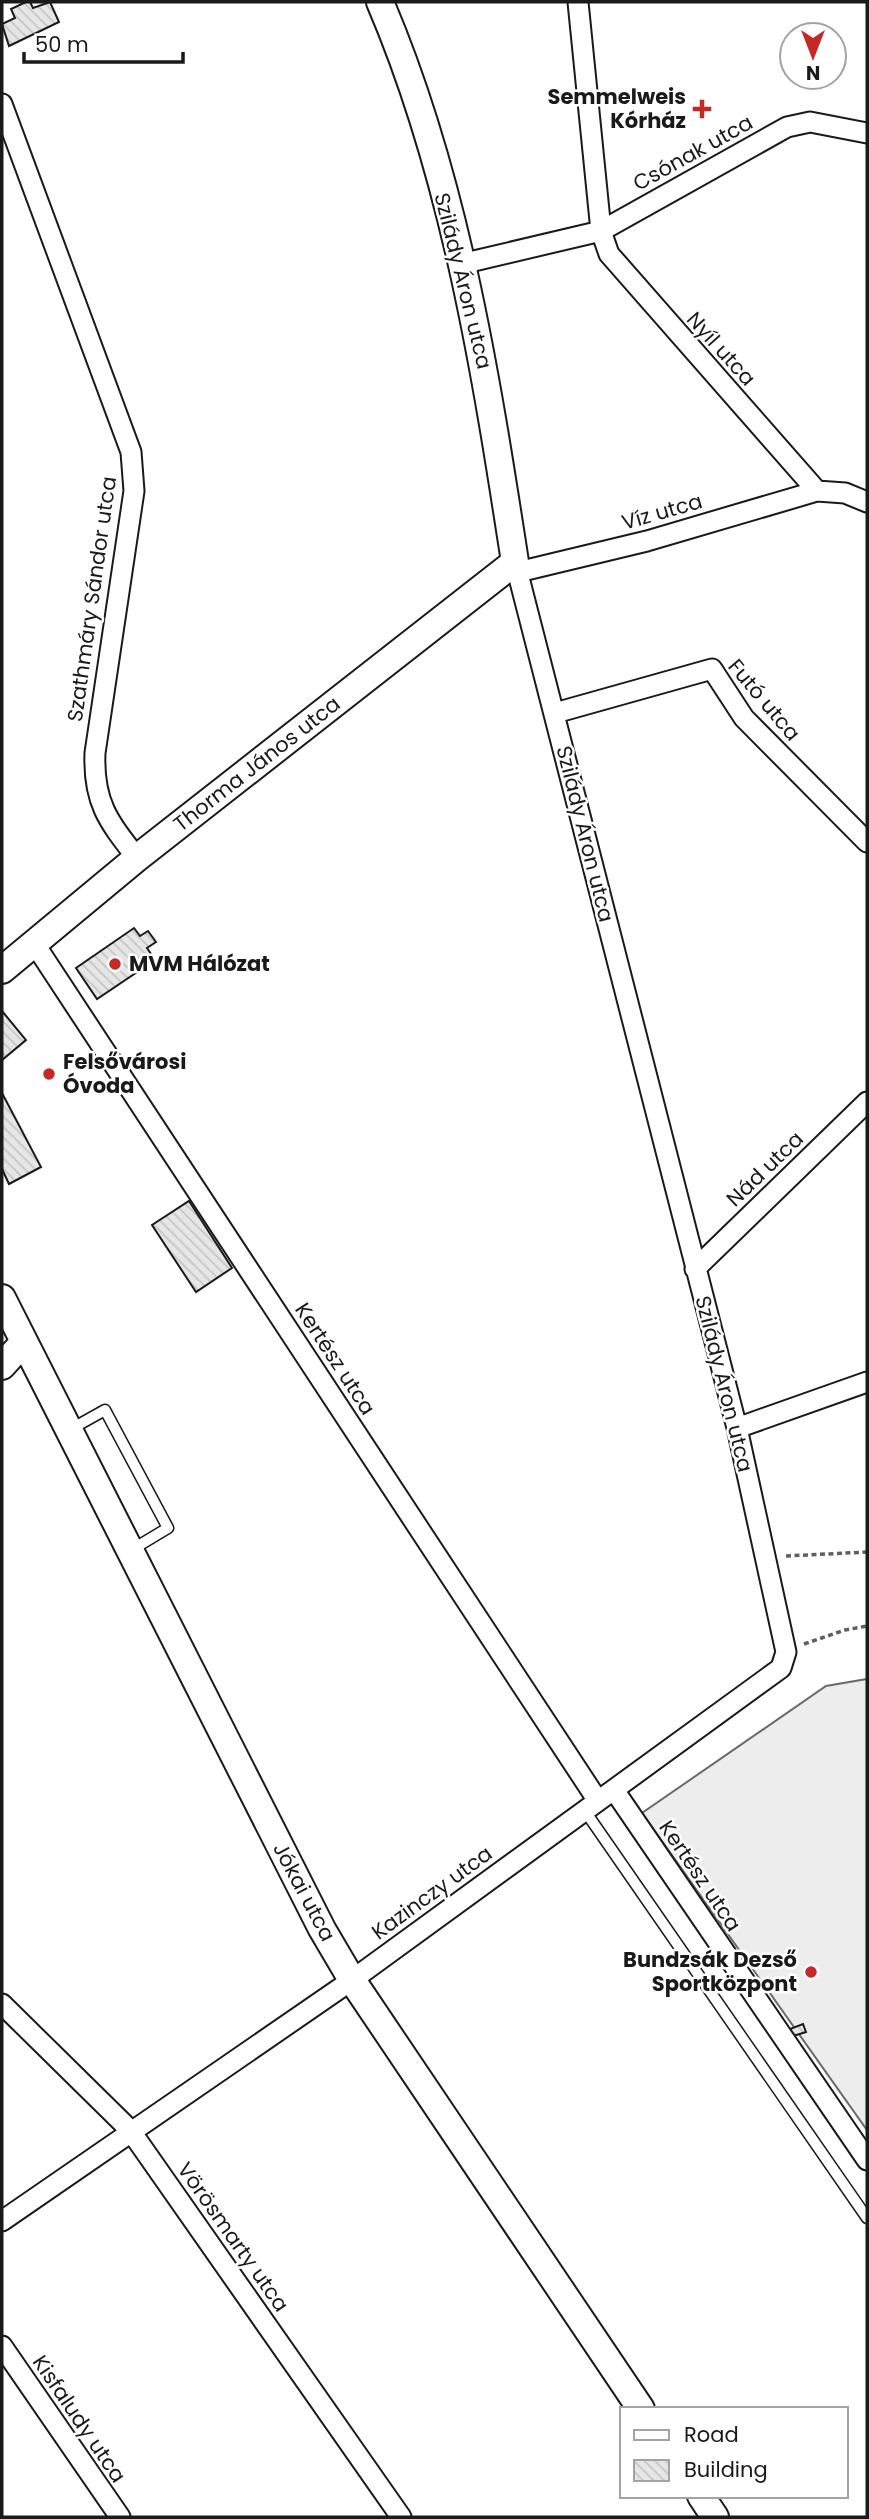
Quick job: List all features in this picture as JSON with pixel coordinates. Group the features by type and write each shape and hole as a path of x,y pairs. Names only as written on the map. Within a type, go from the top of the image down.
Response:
{"street":[{"name":"Szilády Áron utca","path":"380,2 415,92 484,357 516,567 737,1429 784,1660"},
{"name":"Nyíl utca","path":"578,2 601,231 616,264 817,491"},
{"name":"Szathmáry Sándor utca","path":"2,104 131,452 134,491 94,753 94,779 98,801 111,825 137,858"},
{"name":"Csónak utca","path":"461,264 601,231 787,127 810,122 867,132"},
{"path":"817,491 845,493 867,502"},
{"name":"Víz utca","path":"516,567 647,541 817,491"},
{"name":"Thorma János utca","path":"2,970 137,858 516,567"},
{"name":"Futó utca","path":"555,713 712,669 744,718 867,842"},
{"name":"Kertész utca","path":"34,943 599,1801 867,2160"},
{"name":"Nád utca","path":"695,1269 867,1102"},
{"name":"Jókai utca","path":"2,1298 129,1552 352,1980 640,2407"},
{"path":"2,1366 23,1343"},
{"path":"737,1429 867,1382"},
{"name":"Kazinczy utca","path":"2,2221 130,2130 352,1980 599,1801 784,1660"},
{"name":"Vörösmarty utca","path":"2,2004 130,2130 401,2517"},
{"name":"Kisfaludy utca","path":"2,2346 120,2517"},
{"path":"702,2498 715,2517"}],"lane":[{"path":"68,1431 105,1410 168,1528 129,1552"},
{"path":"599,1801 867,2218"}],"path":[{"path":"764,1554 802,1557 867,1552"},
{"path":"784,1660 845,1630 867,1626"}],"shaded area":[{"name":"Bundzsák Dezső Sportközpont","path":"867,1679 867,2130 642,1813 826,1686"}],"building":[{"path":"30,2 33,8 50,2 59,22 9,46 2,24 15,18 11,9"},
{"name":"MVM Hálózat","path":"134,928 140,936 148,931 156,942 147,948 155,960 97,999 76,968"},
{"path":"2,1011 26,1040 2,1060"},
{"path":"2,1093 41,1167 9,1184 2,1169"},
{"path":"189,1201 232,1268 196,1292 152,1225"},
{"path":"803,2024 806,2032 793,2036 790,2029"}],"place":[{"name":"Semmelweis Kórház","path":"702,109"},
{"name":"MVM Hálózat","path":"115,964"},
{"name":"Felsővárosi Óvoda","path":"49,1074"},
{"name":"Bundzsák Dezső Sportközpont","path":"811,1972"}]}
